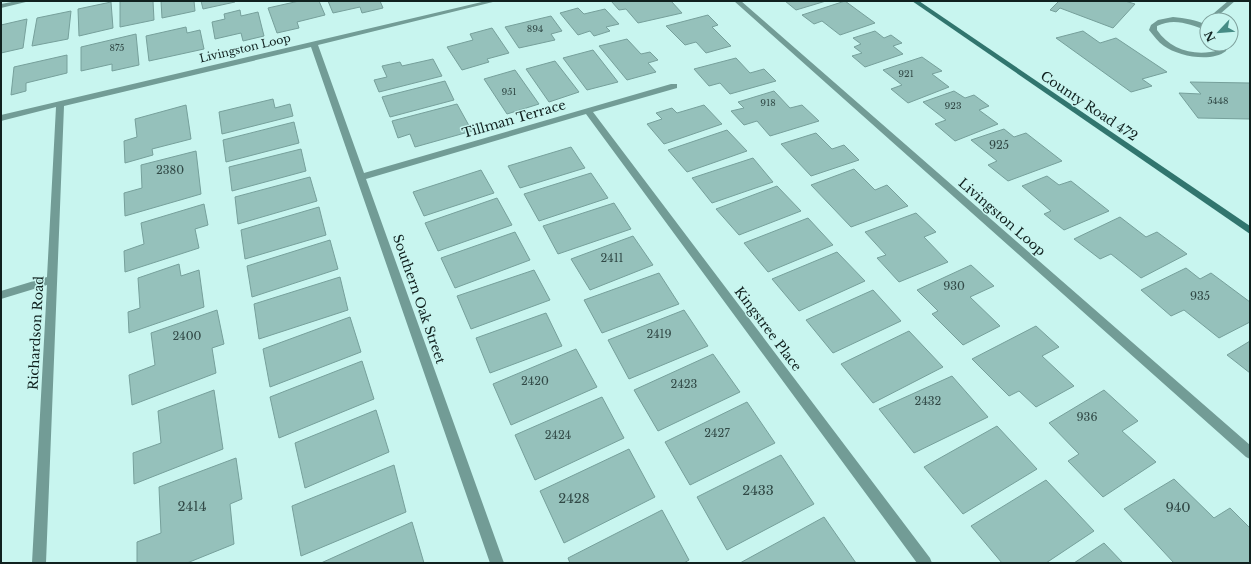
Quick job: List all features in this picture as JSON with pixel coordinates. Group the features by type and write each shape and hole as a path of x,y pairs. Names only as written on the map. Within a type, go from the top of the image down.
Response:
{"street":[{"path":"1,6 27,1"},
{"name":"Livingston Loop","path":"1,118 494,1"},
{"name":"Livingston Loop","path":"737,1 1250,453"},
{"name":"County Road 472","path":"915,1 1250,231"},
{"path":"1220,12 1232,1"},
{"path":"1199,23 1168,20 1154,25 1153,30 1163,42 1184,52 1196,54 1216,54 1220,52"},
{"name":"Southern Oak Street","path":"314,44 497,563"},
{"name":"Tillman Terrace","path":"361,177 674,86"},
{"name":"Richardson Road","path":"39,563 60,104"},
{"name":"Kingstree Place","path":"588,111 925,563"},
{"path":"1,295 52,279"}],"building":[{"path":"120,1 153,1 154,20 120,27"},
{"path":"161,1 194,1 195,11 162,18"},
{"path":"201,1 234,1 235,2 203,9"},
{"path":"299,1 319,1 325,15 297,22 299,28 277,33 268,8"},
{"path":"328,1 380,1 383,8 362,13 360,7 333,13"},
{"path":"611,1 671,1 682,13 638,23 626,9 619,10"},
{"path":"785,1 826,1 796,10"},
{"path":"845,1 875,23 840,35 822,21 814,24 802,15"},
{"path":"1059,1 1125,1 1135,4 1113,28 1060,8 1056,12 1050,10"},
{"path":"111,2 113,28 79,36 78,9"},
{"path":"578,8 584,14 605,9 619,24 606,27 610,31 594,36 590,31 578,35 560,13"},
{"path":"240,10 241,16 258,12 264,36 243,41 241,33 215,39 212,22 225,19 224,14"},
{"path":"71,11 68,39 32,46 37,18"},
{"path":"708,15 718,25 712,27 731,46 706,53 696,42 685,45 666,26"},
{"path":"551,16 562,31 551,34 555,40 519,48 505,27"},
{"path":"27,19 23,48 1,53 1,25"},
{"path":"186,27 187,33 200,30 204,49 149,61 146,36"},
{"path":"492,28 509,53 487,59 489,62 462,70 447,47 473,40 470,34"},
{"path":"875,31 884,38 891,35 902,43 893,46 903,54 865,67 852,56 862,53 854,47 861,44 853,38"},
{"path":"1083,31 1100,43 1116,38 1167,72 1142,79 1152,86 1131,92 1056,38"},
{"path":"136,34 139,65 112,71 112,64 81,71 81,47"},
{"path":"627,39 641,54 650,52 658,60 648,63 656,72 627,80 599,46"},
{"path":"593,50 618,82 587,90 563,58"},
{"path":"67,55 67,73 26,83 26,91 11,95 14,67"},
{"path":"922,57 942,71 932,74 949,87 908,103 891,89 902,85 883,70"},
{"path":"736,58 750,73 764,69 776,81 730,94 720,83 709,86 694,69"},
{"path":"433,59 442,76 379,92 374,80 387,77 382,66 400,62 402,66"},
{"path":"555,61 579,92 549,102 526,69"},
{"path":"515,70 539,104 507,114 484,79"},
{"path":"445,81 454,100 390,117 382,97"},
{"path":"1190,82 1250,83 1250,119 1198,118 1179,93 1201,94"},
{"path":"774,91 790,108 802,105 819,121 770,136 757,121 744,125 731,111 744,108 738,102"},
{"path":"954,91 965,98 974,95 989,106 979,110 998,124 955,141 935,124 946,120 923,102"},
{"path":"273,99 275,108 290,104 293,116 222,134 219,112"},
{"path":"457,104 472,131 415,147 410,134 398,138 392,121"},
{"path":"186,105 191,139 152,149 153,155 125,163 124,141 137,137 135,119"},
{"path":"704,105 722,124 664,144 647,124 662,119 656,113 672,108 677,113"},
{"path":"294,122 299,143 226,162 223,140"},
{"path":"1004,129 1014,137 1026,133 1062,161 1008,181 988,165 997,161 971,140"},
{"path":"727,130 747,151 687,172 668,150"},
{"path":"816,133 832,149 844,145 859,160 811,176 781,144"},
{"path":"571,147 585,168 520,188 508,166"},
{"path":"301,149 306,171 232,191 229,167"},
{"path":"196,151 201,194 125,216 124,193 142,188 141,165"},
{"path":"753,158 773,182 712,203 692,178"},
{"path":"854,169 875,190 887,185 908,206 851,227 811,185"},
{"path":"481,170 494,193 424,216 413,192"},
{"path":"591,173 608,198 539,221 524,194"},
{"path":"1047,176 1059,185 1071,181 1109,211 1064,230 1044,214 1051,211 1022,186"},
{"path":"310,177 317,201 238,224 235,197"},
{"path":"777,186 801,211 739,235 716,209"},
{"path":"497,198 512,225 438,251 425,223"},
{"path":"614,203 631,229 558,254 543,226"},
{"path":"204,204 208,225 195,229 199,248 125,272 124,251 144,244 141,223"},
{"path":"319,207 326,235 245,259 241,230"},
{"path":"916,213 936,232 924,237 948,262 899,282 877,258 886,255 865,232"},
{"path":"1120,217 1146,237 1157,232 1187,254 1141,278 1111,254 1100,259 1074,239"},
{"path":"808,218 833,245 768,272 744,243"},
{"path":"515,232 530,260 455,288 441,258"},
{"path":"633,236 653,265 590,290 571,259"},
{"path":"330,240 338,269 252,297 247,266"},
{"path":"837,252 865,281 799,311 772,279"},
{"path":"179,264 181,276 199,270 204,307 129,333 128,312 140,308 138,278"},
{"path":"971,265 994,286 970,297 1000,326 963,345 932,314 938,311 917,290"},
{"path":"1186,268 1200,279 1211,273 1250,302 1250,322 1219,338 1184,310 1171,316 1141,290"},
{"path":"534,270 550,300 471,329 457,296"},
{"path":"659,273 679,304 602,333 584,300"},
{"path":"340,277 348,310 259,339 254,304"},
{"path":"873,290 901,321 833,353 806,320"},
{"path":"217,310 224,344 212,348 216,373 132,405 129,375 155,365 151,333"},
{"path":"684,310 708,346 629,379 608,340"},
{"path":"546,313 562,346 490,373 476,338"},
{"path":"350,317 361,352 270,387 263,349"},
{"path":"1036,326 1059,347 1042,356 1074,386 1036,407 1019,391 1009,396 972,359"},
{"path":"909,331 943,367 873,403 841,364"},
{"path":"1250,341 1250,373 1227,355"},
{"path":"576,349 597,387 511,425 493,384"},
{"path":"713,354 740,392 658,431 634,390"},
{"path":"362,361 374,399 279,438 270,397"},
{"path":"952,376 988,417 914,453 879,409"},
{"path":"214,390 223,449 134,484 133,453 161,443 158,411"},
{"path":"1104,390 1138,421 1122,431 1156,462 1103,497 1068,461 1079,454 1049,423"},
{"path":"602,397 624,438 535,480 515,435"},
{"path":"747,402 775,443 690,485 665,442"},
{"path":"376,410 389,452 305,488 295,443"},
{"path":"997,426 1037,469 963,514 924,467"},
{"path":"629,449 655,497 564,543 540,491"},
{"path":"781,455 814,504 727,550 697,497"},
{"path":"236,458 242,499 230,504 234,544 187,563 137,563 137,542 161,533 159,487"},
{"path":"394,465 406,512 301,556 292,506"},
{"path":"1174,479 1214,518 1230,508 1250,528 1250,563 1174,563 1124,509"},
{"path":"1046,480 1094,531 1046,563 1002,563 971,526"},
{"path":"662,510 689,560 684,563 570,563 568,558"},
{"path":"824,517 856,563 740,563"},
{"path":"412,522 424,563 321,563"},
{"path":"1104,543 1123,563 1074,563"}]}
